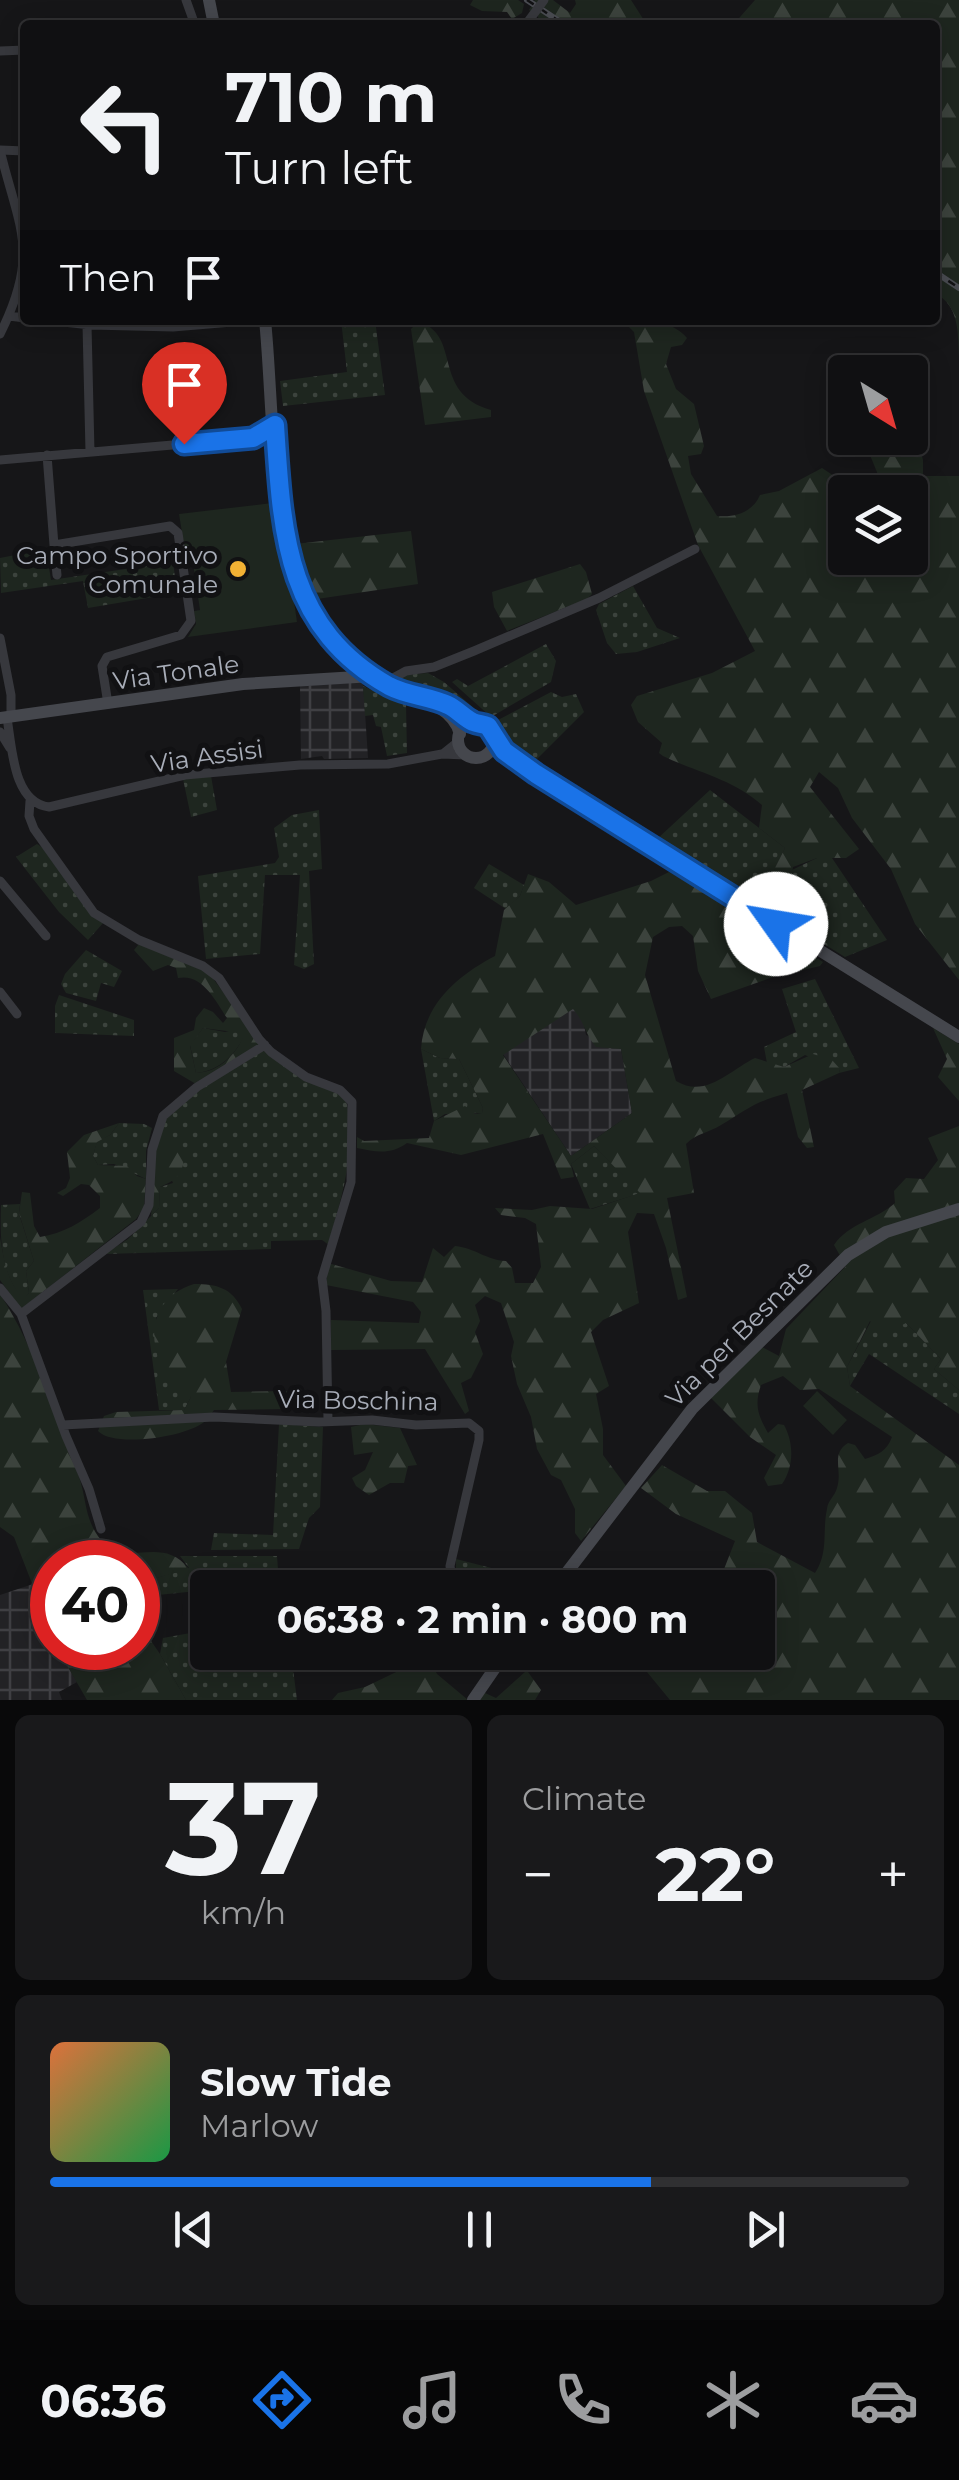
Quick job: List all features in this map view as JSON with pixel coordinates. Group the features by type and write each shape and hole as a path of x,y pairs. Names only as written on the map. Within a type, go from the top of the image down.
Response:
{"street":[{"path":"0,150 20,218"},
{"path":"0,334 20,277"},
{"path":"9,316 20,317"},
{"path":"90,452 87,325 209,325"},
{"path":"262,325 286,544 295,578 314,616 358,664 379,679 448,713 457,724 466,754 476,758 486,755 536,774"},
{"path":"253,438 275,425"},
{"path":"0,460 253,438 265,439 276,448"},
{"path":"47,455 57,575"},
{"path":"54,544 170,526 178,532 191,620 188,629 182,635 107,657 102,666 108,704"},
{"path":"379,679 406,670 434,667 474,652 599,598 695,548"},
{"path":"0,638 11,695 6,718 13,755"},
{"path":"348,679 358,664"},
{"name":"Via Tonale","path":"6,718 243,684 379,679"},
{"path":"412,696 448,704 474,722 488,726 504,751 536,774 959,1037"},
{"path":"459,738 465,726 474,722"},
{"path":"0,732 30,801 29,816 34,829 94,913 139,940 203,966 220,978 265,1045 306,1077 346,1094 354,1113 351,1182 322,1278 328,1421"},
{"name":"Via Assisi","path":"442,754 453,749 459,738"},
{"path":"486,755 494,740"},
{"name":"Via Assisi","path":"30,801 49,806 186,775 300,765 388,764 442,754 466,754"},
{"path":"0,881 46,936"},
{"path":"0,992 17,1014"},
{"path":"21,1314 141,1222 149,1206 152,1150 158,1123 170,1108 265,1045"},
{"name":"Via per Besnate","path":"569,1570 692,1409 848,1255 886,1232 959,1210"},
{"path":"0,1288 21,1314 90,1489 100,1529"},
{"name":"Via Boschina","path":"63,1424 214,1417 372,1420 416,1425 458,1421 475,1425 479,1440 451,1570"},
{"path":"473,1700 494,1670"}],"shaded area":[{"path":"363,682 368,758 301,759 300,686"},
{"path":"573,1008 583,1020 586,1035 621,1049 632,1113 571,1156 503,1054"},
{"path":"30,1585 30,1670 70,1670 77,1682 59,1692 62,1700 0,1700 0,1595"}],"green space":[{"path":"473,0 518,0 524,4 522,13 512,19 507,12 482,11 470,5"},
{"path":"535,0 553,0 570,13 575,0 631,0 644,20 538,20 529,10"},
{"path":"755,0 959,0 959,357 953,312 940,296 940,20 737,20"},
{"path":"342,325 376,325 385,395 283,406 280,381 347,372"},
{"path":"424,325 432,329 440,338 460,391 472,402 491,410 491,417 425,425 411,329"},
{"path":"627,325 668,325 687,338 682,345 671,347 666,364 676,389 694,404 704,446 701,454 688,456 691,474 717,516 743,513 760,495 779,491 822,468 832,475 828,475 828,575 928,575 928,476 959,476 959,980 915,924 891,869 852,818 838,788 819,772 810,787 859,849 846,858 817,858 793,867 790,886 782,888 769,880 785,848 759,828 762,805 727,782 663,756 659,753 662,743 638,722 631,705 637,696 712,673 755,651 698,545 644,391 634,332"},
{"path":"870,455 921,455 923,475 878,475"},
{"name":"Campo Sportivo Comunale","path":"272,503 279,556 293,594 297,622 188,637 196,624 194,611 200,610 192,557 186,557 179,514"},
{"path":"411,531 418,584 317,599 306,581 295,544"},
{"path":"46,549 51,580 173,562 177,593 88,608 83,581 1,593 0,558"},
{"path":"580,564 592,594 587,599 507,631 494,607 492,592"},
{"path":"633,586 657,628 680,638 637,652 616,654 607,643 596,610 599,604"},
{"path":"546,644 556,661 551,682 491,717 452,682 457,679 468,686"},
{"path":"428,673 483,716 453,700 397,681 404,675"},
{"path":"363,686 406,705 407,753 387,756 381,727 376,726 373,715 365,716"},
{"path":"551,692 562,697 576,694 584,712 534,762 502,740 498,720"},
{"path":"211,776 217,810 191,817 183,779"},
{"path":"710,790 785,848 769,881 817,858 832,858 887,940 845,957 656,840"},
{"path":"319,810 322,869 309,871 314,964 304,969 294,965 300,875 265,875 260,954 206,959 198,876 275,863 279,857 274,828 292,815"},
{"path":"37,844 45,849 78,898 104,922 88,940 59,912 16,857"},
{"path":"489,864 524,885 520,896 506,909 474,888"},
{"path":"669,872 744,913 744,920 732,930 761,957 773,977 711,999 698,971 693,936 682,926 669,927 653,937 645,975 676,1081 687,1086 708,1085 755,1058 784,1067 813,1054 832,1060 840,1069 839,1073 802,1090 814,1147 807,1148 798,1137 787,1093 752,1106 686,1144 694,1193 667,1198 687,1297 678,1300 654,1214 637,1213 628,1232 639,1303 603,1320 591,1332 609,1386 596,1394 603,1455 626,1486 581,1541 575,1533 575,1509 561,1480 551,1475 537,1449 531,1417 517,1384 511,1356 514,1342 501,1303 485,1296 475,1305 480,1321 475,1332 483,1354 471,1378 461,1383 469,1411 465,1414 425,1349 331,1350 331,1320 419,1323 421,1312 413,1302 326,1285 328,1263 391,1281 422,1282 433,1248 444,1257 455,1246 506,1261 515,1283 533,1283 541,1267 536,1224 525,1218 501,1215 495,1208 592,1209 640,1193 594,1146 571,1164 574,1177 561,1179 543,1134 461,1155 407,1143 389,1151 371,1151 357,1148 357,1137 364,1141 429,1138 434,1121 465,1106 475,1114 482,1113 459,1059 440,1058 421,1049 423,1033 445,993 495,956 504,910 520,896 528,874 549,882 576,905","holes":["573,1009 596,1047 621,1049 632,1113 571,1156 503,1055"]},
{"path":"744,913 823,962 773,977 761,957 731,929 744,920"},
{"path":"139,944 209,973 261,1044 196,1084 174,1071 174,1038 194,1030 196,1018 204,1008 223,1023 227,1018 201,984 178,978 176,968 168,965 153,971 134,950","holes":["203,1028 245,1032 233,1054 213,1069 196,1073 190,1046"]},
{"path":"86,950 122,971 114,987 101,983 96,1001 66,993 61,984"},
{"path":"815,979 859,1068 839,1073 840,1069 805,1055 784,1067 767,1063 764,1047 796,1032 782,989"},
{"path":"59,995 134,1020 134,1036 55,1033"},
{"path":"203,1028 225,1032 241,1028 246,1032 227,1060 196,1073 190,1045"},
{"path":"933,1028 959,1044 959,1101 938,1077 947,1059"},
{"path":"264,1048 342,1093 348,1108 347,1167 328,1244 322,1240 271,1241 271,1249 105,1254 128,1239 159,1208 160,1187 173,1183 156,1141 166,1117 196,1092"},
{"path":"421,1049 440,1058 459,1059 482,1113 445,1114 434,1121"},
{"path":"119,1123 152,1128 146,1151 146,1179 114,1164 98,1165 93,1156 97,1141 110,1135"},
{"path":"119,1123 110,1135 97,1142 93,1156 98,1165 127,1166 146,1179 144,1208 136,1219 21,1309 0,1280 0,1237 10,1277 23,1298 29,1293 26,1271 34,1261 19,1213 22,1192 30,1193 34,1226 40,1237 79,1223 100,1208 100,1196 89,1185 81,1184 63,1196 57,1193 66,1188 70,1178 67,1152 84,1135"},
{"path":"959,1126 959,1390 934,1369 941,1359 906,1323 883,1335 870,1321 847,1367 850,1386 959,1465 959,1700 670,1700 648,1670 775,1670 775,1570 724,1570 735,1541 676,1514 641,1488 662,1465 707,1491 725,1491 752,1513 757,1542 815,1573 824,1550 826,1518 836,1491 840,1452 848,1443 855,1445 865,1459 882,1452 892,1437 819,1389 800,1390 783,1376 761,1385 758,1398 768,1433 778,1424 784,1425 791,1447 791,1463 782,1484 768,1486 764,1478 776,1455 750,1437 709,1396 762,1347 779,1356 786,1329 846,1266 834,1245 847,1232 895,1203 894,1191 906,1178 924,1179 938,1160 928,1138"},
{"path":"156,1141 177,1142 185,1150 180,1173 160,1187 159,1208 151,1216"},
{"path":"594,1146 641,1193 590,1209 571,1164"},
{"path":"20,1204 19,1214 34,1261 26,1271 29,1293 23,1299 6,1266 1,1230 1,1205"},
{"path":"194,1284 223,1289 234,1296 242,1309 226,1362 231,1392 287,1391 293,1398 287,1409 214,1410 205,1421 182,1432 134,1440 106,1436 98,1431 104,1416 116,1412 184,1410 191,1397 164,1371 154,1337 163,1305"},
{"path":"178,1289 156,1318 191,1397 184,1410 159,1410 143,1290"},
{"path":"0,1294 44,1383 79,1477 89,1517 101,1540 30,1540 30,1578 14,1537 0,1527"},
{"path":"871,1321 906,1323 941,1359 934,1369 959,1390 959,1414 869,1354 850,1386 847,1367"},
{"path":"817,1391 847,1420 833,1435 803,1406"},
{"path":"279,1424 323,1427 320,1507 309,1518 299,1549 211,1550 214,1533 273,1535"},
{"path":"364,1424 400,1428 417,1465 408,1466 404,1483 390,1483 369,1495 356,1486 352,1478 365,1470 373,1452 354,1455 351,1427"},
{"path":"160,1553 178,1559 189,1569 160,1577"},
{"path":"180,1556 277,1556 278,1570 190,1570 190,1592 160,1595 160,1577 189,1568"},
{"path":"456,1559 499,1570 456,1570"},
{"path":"190,1633 190,1670 293,1670 297,1700 186,1700 160,1654 163,1638"},
{"path":"160,1654 186,1700 87,1700 70,1670 160,1670"},
{"path":"400,1670 435,1670 468,1700 332,1700 338,1693 365,1687"},
{"path":"525,1672 541,1690 535,1700 478,1700 485,1693 496,1698"}],"railway":[{"path":"527,0 557,20"},
{"path":"940,275 959,288"}],"place":[{"name":"Campo Sportivo Comunale","path":"238,569"}],"route":[{"path":"184,444 253,438 275,425 290,562 301,594 343,652 393,688 448,704 474,722 488,726 504,751 536,774 776,924"}]}
